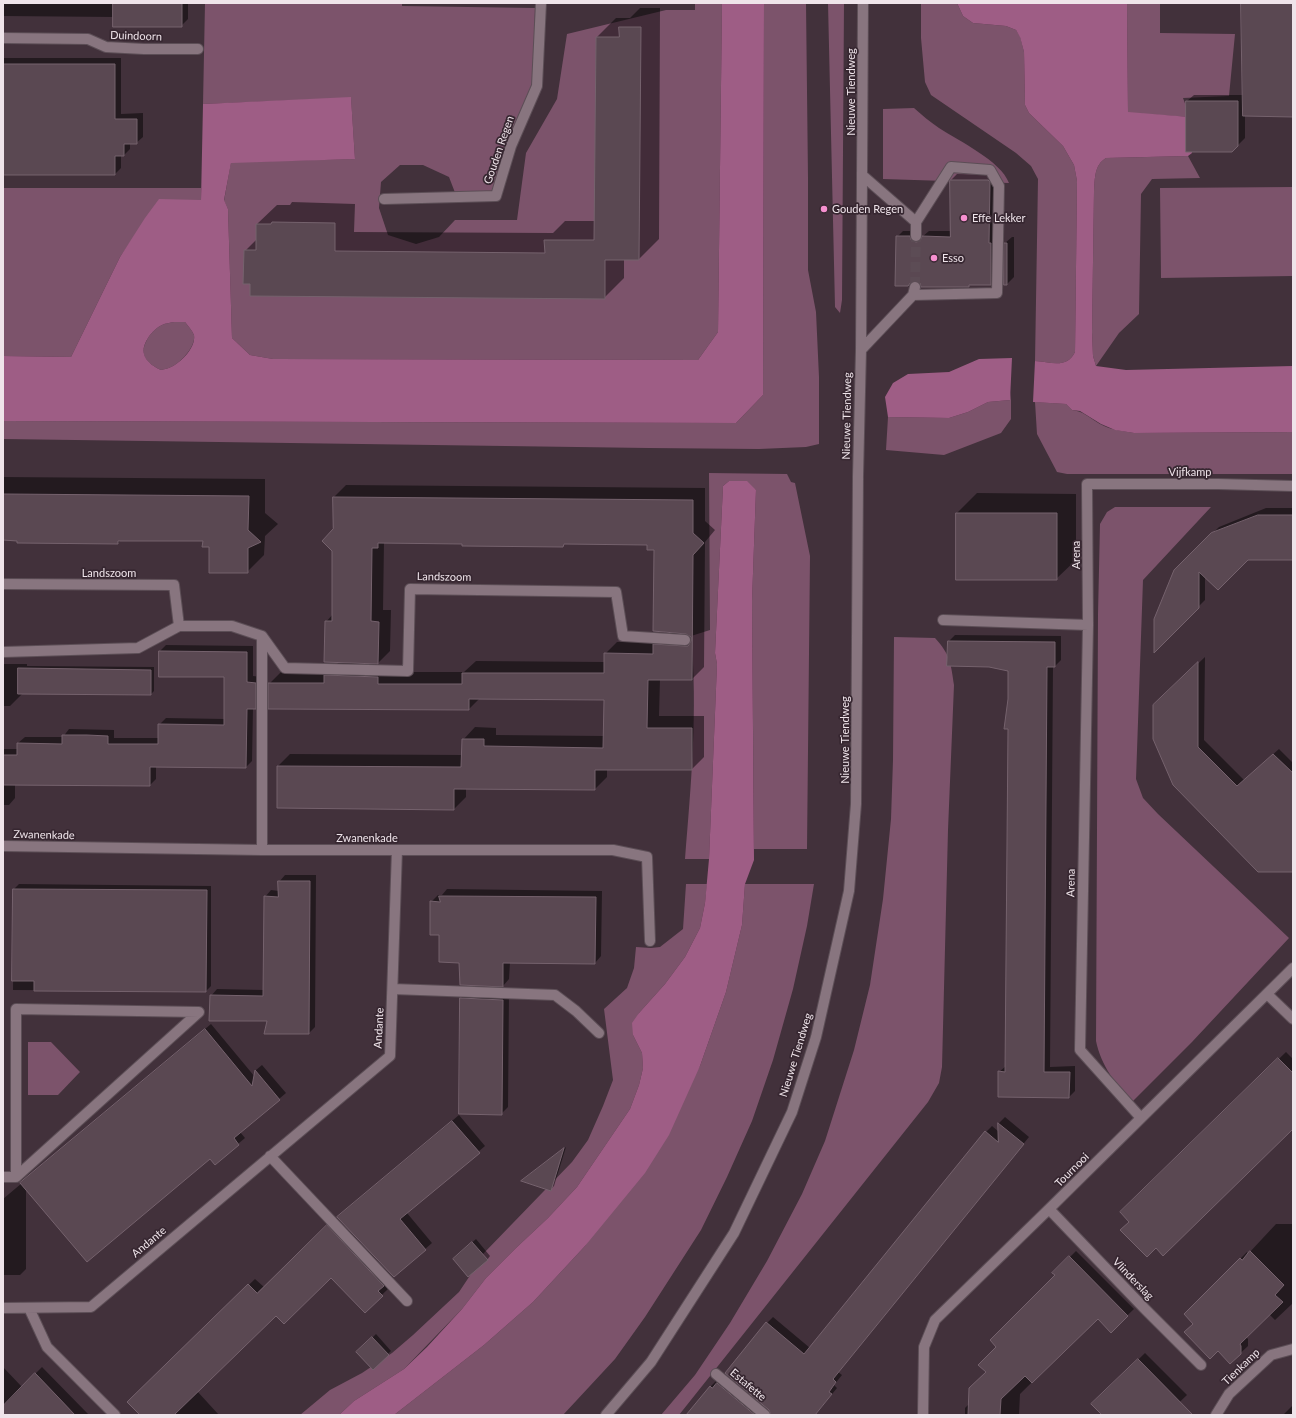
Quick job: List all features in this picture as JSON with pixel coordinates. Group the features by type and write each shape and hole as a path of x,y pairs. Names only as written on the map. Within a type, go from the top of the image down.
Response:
{"street":[{"name":"Gouden Regen","path":"384,199 496,196 511,146 537,86 541,3"},
{"name":"Nieuwe Tiendweg","path":"606,1415 651,1362 734,1232 792,1112 816,1037 849,891 856,804 863,3"},
{"name":"Duindoorn","path":"3,38 88,39 106,47 198,49"},
{"path":"861,350 914,291 997,294 999,186 990,170 951,167 916,222 916,236"},
{"path":"862,175 916,222"},
{"name":"Vijfkamp","path":"1087,484 1218,484 1293,486"},
{"name":"Arena","path":"1087,484 1088,625 1080,1050 1141,1118"},
{"name":"Landszoom","path":"3,584 174,585 179,626"},
{"name":"Landszoom","path":"262,636 285,668 408,671 410,589 616,592 623,636 685,640"},
{"path":"944,620 1088,625"},
{"path":"3,652 138,648 179,626 232,626 262,636 262,850"},
{"name":"Zwanenkade","path":"3,846 262,850 613,850 648,857 650,941"},
{"name":"Andante","path":"3,1308 90,1307 390,1056 397,850"},
{"name":"Tournooi","path":"923,1415 924,1347 935,1320 1293,968"},
{"path":"393,989 555,994 576,1011 599,1033"},
{"path":"1267,994 1293,1019"},
{"path":"3,1177 16,1177 199,1012 16,1009 16,1177"},
{"path":"270,1156 407,1301"},
{"name":"Vlinderslag","path":"1049,1209 1201,1365"},
{"path":"29,1308 47,1347 115,1415"},
{"name":"Tienkamp","path":"1216,1415 1229,1394 1271,1355 1293,1349"},
{"name":"Estafette","path":"716,1374 765,1415"}],"shaded area":[{"path":"205,3 402,3 402,6 535,8 534,88 504,144 500,195 459,203 449,177 423,165 400,165 381,182 379,208 388,235 416,244 439,237 455,220 517,220 526,153 557,99 567,34 666,10 695,10 695,3 722,3 718,332 698,360 273,359 250,355 232,338 228,209 224,201 231,162 355,159 351,98 203,104"},
{"path":"722,3 764,3 763,395 736,423 3,421 3,356 71,357 120,257 159,199 201,200 203,104 351,97 355,159 231,163 224,200 228,209 232,338 250,355 273,359 698,360 718,332","holes":["185,322 194,335 193,344 188,353 172,367 161,370 151,364 145,357 144,353 145,343 151,334 164,324"]},
{"path":"764,3 806,3 808,270 816,312 819,377 819,444 806,447 759,449 3,439 3,421 736,423 763,395"},
{"path":"828,3 844,3 842,300 840,313 835,307"},
{"path":"921,3 957,3 963,16 973,23 1006,26 1016,30 1020,36 1024,52 1025,105 1029,113 1063,146 1074,165 1077,181 1075,352 1068,361 1063,363 1053,363 1035,361 1038,179 1031,166 1016,153 931,95 925,82 921,38"},
{"path":"957,3 1127,3 1128,112 1190,117 1192,153 1188,156 1106,158 1097,168 1094,192 1092,332 1093,356 1096,366 1126,370 1293,366 1293,432 1134,433 1115,430 1101,424 1080,411 1072,410 1066,404 1033,402 1035,361 1063,363 1068,361 1075,352 1077,181 1074,165 1063,146 1029,113 1025,105 1024,52 1020,37 1016,30 1006,26 973,23 963,16"},
{"path":"1127,3 1160,3 1160,33 1235,34 1229,96 1183,98 1190,117 1128,113"},
{"path":"914,108 939,128 989,159 1005,175 1009,183 883,179 883,109"},
{"path":"1188,156 1200,178 1152,179 1141,194 1139,314 1119,333 1096,366 1093,356 1092,332 1094,192 1097,168 1106,158"},
{"path":"1293,187 1293,276 1161,278 1160,188"},
{"path":"3,188 201,188 201,200 159,200 120,257 71,357 3,356"},
{"path":"185,322 194,335 193,344 188,353 177,364 161,370 151,364 145,357 145,344 154,330 165,324"},
{"path":"1012,358 1010,400 988,402 968,412 949,418 888,417 885,397 893,383 908,374 949,372 979,359"},
{"path":"1011,392 1011,419 1001,433 944,455 886,450 888,417 949,418 968,412 988,402 1010,400"},
{"path":"1035,402 1066,404 1072,410 1083,413 1104,426 1134,433 1293,432 1293,474 1067,474 1057,472 1037,434"},
{"path":"709,473 787,474 791,482 795,483 810,556 807,849 754,849 752,601 756,490 729,481 723,486 715,653 717,664 709,859 685,859 694,720 691,636 710,630"},
{"path":"729,481 747,481 756,490 752,601 754,860 745,884 742,925 726,992 700,1066 669,1135 645,1173 585,1246 533,1302 484,1345 394,1415 339,1415 354,1401 404,1369 427,1347 462,1309 486,1278 548,1218 577,1187 630,1109 639,1085 643,1068 642,1053 633,1035 632,1023 665,984 685,957 700,928 705,903 709,859 717,664 715,653 723,486"},
{"path":"1115,507 1211,507 1143,580 1136,779 1143,798 1158,814 1289,938 1192,1042 1132,1102 1105,1067 1096,1041 1098,614 1100,524 1107,512"},
{"path":"894,637 935,638 947,654 954,685 948,830 942,1067 939,1083 928,1102 679,1415 661,1415 695,1375 730,1323 767,1261 802,1194 825,1141 854,1050 870,985 883,899 891,819"},
{"path":"686,884 707,884 700,928 685,957 665,984 639,1013 633,1035 642,1053 643,1068 639,1085 630,1109 577,1187 548,1218 486,1278 462,1309 404,1369 354,1401 339,1415 300,1415 330,1390 362,1373 392,1353 459,1292 473,1271 475,1255 483,1254 572,1162 588,1140 613,1080 604,1009 627,988 634,968 636,947 660,947 683,929"},
{"path":"745,884 814,884 807,926 793,989 773,1060 752,1121 727,1177 701,1230 645,1317 615,1359 563,1415 394,1415 484,1345 533,1302 585,1246 700,1066 726,992 742,925"},
{"path":"28,1042 51,1042 80,1072 58,1095 28,1095"}],"building":[{"path":"113,3 182,3 182,27 113,27"},
{"path":"1241,3 1293,3 1293,117 1243,116"},
{"path":"619,27 641,27 639,260 605,260 605,299 250,296 250,284 243,284 244,250 256,250 256,224 271,224 272,222 335,223 335,251 545,253 544,240 594,240 596,37 619,37"},
{"path":"4,64 115,64 115,119 137,119 137,144 124,144 124,156 115,156 115,175 4,175"},
{"path":"1186,101 1238,101 1238,146 1232,152 1186,152"},
{"path":"950,180 988,180 990,182 989,243 991,243 991,285 969,285 969,287 921,287 920,283 916,281 911,282 908,286 895,286 896,236 910,236 911,240 916,242 920,241 922,236 950,237"},
{"path":"1004,243 1007,243 1007,285 1004,285"},
{"path":"3,494 249,496 248,530 261,542 248,548 248,573 209,573 209,547 202,547 203,541 118,541 118,544 17,543 17,541 3,540"},
{"path":"333,497 693,500 693,533 704,543 693,555 692,680 648,680 647,728 692,728 692,770 595,770 595,790 454,789 454,810 277,808 277,766 461,767 462,739 484,739 484,746 603,748 604,700 469,699 469,710 268,709 268,683 324,683 324,675 378,677 378,684 462,684 462,673 604,673 604,653 653,654 653,644 688,646 691,641 691,637 686,634 653,631 654,550 647,550 647,545 564,544 563,547 378,543 378,548 372,548 371,621 379,622 378,664 324,662 325,621 332,621 332,551 322,541 333,529"},
{"path":"956,513 1057,513 1057,580 956,580"},
{"path":"1258,515 1293,515 1293,560 1248,560 1218,590 1199,572 1199,608 1154,653 1154,619 1174,570 1211,533"},
{"path":"948,641 1055,642 1055,667 1047,667 1044,1072 1070,1072 1069,1098 998,1097 998,1071 1005,1072 1008,729 1004,729 1008,699 1008,671 989,667 947,666"},
{"path":"159,651 247,652 247,682 256,683 256,709 247,709 246,768 150,767 150,786 3,785 3,755 17,755 17,743 62,744 62,735 87,735 108,736 108,744 158,744 158,724 224,725 224,677 159,677"},
{"path":"1198,662 1198,747 1237,786 1273,754 1293,773 1293,872 1258,872 1173,785 1153,739 1153,705"},
{"path":"18,668 151,670 151,695 18,694"},
{"path":"278,881 310,881 309,1034 264,1034 267,1021 209,1021 210,995 263,996 264,896 278,897"},
{"path":"13,889 207,890 206,992 34,991 34,981 12,981"},
{"path":"439,896 596,897 595,964 503,963 503,987 460,985 459,963 439,962 439,935 430,935 430,901 440,902"},
{"path":"460,998 503,1000 502,1115 459,1114"},
{"path":"205,1029 252,1086 255,1070 280,1100 234,1138 239,1145 215,1165 210,1159 87,1262 20,1183"},
{"path":"1278,1058 1293,1073 1293,1129 1163,1256 1156,1248 1147,1257 1120,1230 1129,1222 1120,1212"},
{"path":"452,1121 480,1153 400,1219 426,1250 394,1277 337,1217"},
{"path":"998,1123 1024,1144 833,1379 836,1382 829,1392 832,1394 815,1415 771,1415 769,1410 725,1373 766,1322 804,1354 985,1131 998,1142"},
{"path":"564,1148 551,1191 521,1181"},
{"path":"327,1225 384,1286 378,1291 383,1296 365,1313 331,1278 284,1324 276,1316 174,1415 140,1415 127,1402 248,1284 257,1293"},
{"path":"472,1242 488,1260 468,1277 453,1259"},
{"path":"1250,1251 1284,1285 1275,1295 1283,1302 1240,1344 1241,1354 1230,1364 1218,1351 1210,1359 1184,1332 1193,1324 1184,1314 1240,1258 1242,1260"},
{"path":"1069,1256 1128,1316 1111,1333 1098,1319 1032,1383 1025,1376 1001,1399 1000,1415 968,1415 969,1388 986,1372 978,1365 996,1347 990,1340 1055,1275 1052,1273"},
{"path":"372,1337 389,1355 373,1370 356,1352"},
{"path":"1138,1359 1193,1415 1102,1415 1091,1404"},
{"path":"35,1373 75,1415 3,1415 3,1406"},
{"path":"717,1383 755,1415 686,1415 710,1386 712,1388"}],"tunnel":[{"path":"915,287 916,236"}],"place":[{"name":"Gouden Regen","path":"824,209"},
{"name":"Effe Lekker","path":"964,218"},
{"name":"Esso","path":"934,258"}]}
